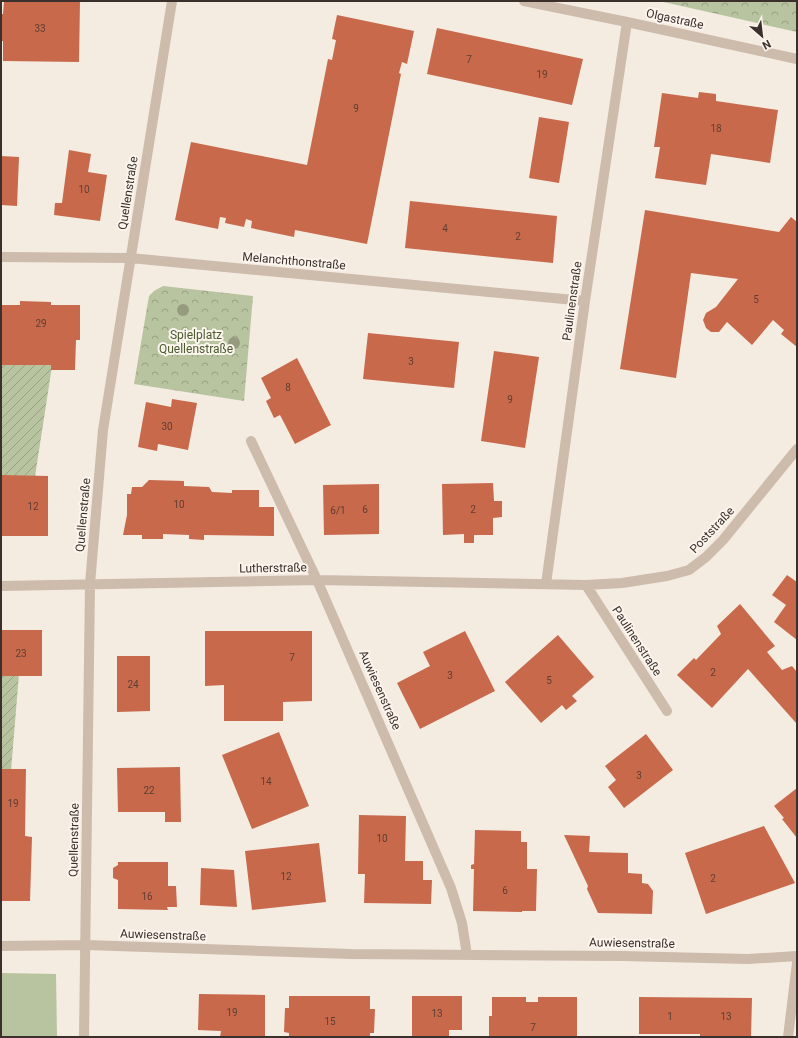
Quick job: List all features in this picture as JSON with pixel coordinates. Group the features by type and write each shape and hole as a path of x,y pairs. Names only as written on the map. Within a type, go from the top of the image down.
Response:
{"street":[{"name":"Quellenstraße","path":"84,1037 90,584 103,430 172,1"},
{"name":"Olgastraße","path":"524,1 627,22 797,60"},
{"name":"Paulinenstraße","path":"546,584 584,301 627,22"},
{"name":"Melanchthonstraße","path":"1,257 130,258 584,301"},
{"name":"Auwiesenstraße","path":"251,441 317,580 397,760 451,888 462,923 467,955"},
{"name":"Poststraße","path":"546,584 586,585 622,583 667,576 689,570 706,557 723,540 797,449"},
{"name":"Lutherstraße","path":"1,586 317,580 546,584"},
{"name":"Paulinenstraße","path":"586,585 667,711"},
{"name":"Auwiesenstraße","path":"1,946 86,945 351,954 622,956 748,959 797,956"},
{"path":"788,1037 797,963"}],"green space":[{"path":"659,1 797,1 797,32"},
{"name":"Spielplatz Quellenstraße","path":"163,286 253,296 244,401 134,384 149,296"},
{"path":"1,324 58,327 30,509 1,509"},
{"path":"21,650 3,867 1,867 1,651"},
{"path":"1,973 56,974 57,1037 1,1037"}],"building":[{"path":"4,1 80,1 79,62 3,61 1,14 3,14"},
{"path":"337,15 414,31 407,64 402,62 399,73 401,74 367,244 295,230 294,237 251,228 252,221 246,219 244,227 225,223 226,218 220,217 218,229 175,220 191,142 307,165 328,59 332,60 336,40 332,39"},
{"path":"437,28 583,59 572,105 427,74"},
{"path":"699,92 716,94 716,101 778,110 770,163 711,154 706,185 655,178 660,147 654,147 662,93 698,98"},
{"path":"539,117 569,122 559,183 529,178"},
{"path":"69,150 91,154 88,172 107,175 100,221 54,215 55,203 62,203"},
{"path":"1,156 19,157 17,206 1,205"},
{"path":"410,201 557,216 553,263 405,248"},
{"path":"645,210 779,232 791,217 797,222 797,347 781,334 784,330 773,320 752,345 727,322 719,332 711,332 706,328 703,320 706,313 716,307 738,279 691,273 676,378 620,369"},
{"path":"20,301 51,302 51,305 80,305 80,340 76,340 75,370 51,370 51,365 1,365 1,305 20,305"},
{"path":"368,333 459,342 454,388 363,379"},
{"path":"494,351 539,357 525,448 481,441"},
{"path":"297,358 331,425 295,444 280,415 274,418 266,401 271,398 261,378"},
{"path":"172,399 197,403 188,450 158,444 157,451 138,447 146,402 171,407"},
{"path":"1,475 48,476 48,536 1,536"},
{"path":"149,480 184,481 184,486 209,487 212,492 232,493 232,490 259,490 259,507 274,507 274,536 204,535 204,540 189,539 189,535 163,534 163,539 142,539 142,535 123,535 127,515 127,494 131,494 132,487 142,487"},
{"path":"493,483 494,501 502,501 502,517 493,518 493,535 474,535 474,543 464,543 464,534 443,535 442,484"},
{"path":"379,484 379,534 324,535 323,485"},
{"path":"787,575 797,582 797,640 774,622 786,605 772,595"},
{"path":"740,604 775,646 767,652 782,670 792,666 797,672 797,724 748,669 712,708 677,675 694,658 696,660 721,634 717,626"},
{"path":"1,630 42,630 42,676 1,676"},
{"path":"205,631 312,631 312,701 283,702 283,721 224,721 224,685 205,686"},
{"path":"465,631 495,691 420,729 397,683 430,666 423,652"},
{"path":"558,635 594,677 572,696 577,701 566,710 562,705 541,723 505,682"},
{"path":"117,656 150,656 150,711 117,712"},
{"path":"279,732 309,806 252,829 222,755"},
{"path":"646,734 673,770 624,808 608,787 616,780 605,766"},
{"path":"180,767 181,822 165,822 165,812 118,812 117,768"},
{"path":"1,769 26,769 25,836 32,837 30,901 1,901"},
{"path":"797,788 797,838 774,806"},
{"path":"359,815 406,816 405,861 423,861 423,880 432,880 431,904 364,903 365,874 358,874"},
{"path":"764,826 795,883 706,914 685,853"},
{"path":"475,830 521,831 521,842 527,842 527,869 537,869 536,911 473,911 474,869 471,869 471,865 474,864"},
{"path":"564,835 590,836 589,852 628,853 628,873 642,874 642,883 648,884 653,891 652,914 598,913 587,889 588,886"},
{"path":"319,843 326,902 252,910 245,851"},
{"path":"118,862 168,862 168,886 176,886 177,907 167,907 168,910 118,909 118,880 113,878 113,868 118,865"},
{"path":"201,868 234,870 237,907 200,905"},
{"path":"199,994 265,995 265,1037 220,1037 221,1031 198,1030"},
{"path":"289,996 370,996 370,1009 375,1009 374,1033 370,1033 370,1037 289,1037 289,1033 284,1032 285,1008 289,1008"},
{"path":"412,996 462,996 462,1030 449,1030 449,1037 412,1037"},
{"path":"492,997 526,997 526,1002 538,1002 538,997 577,997 577,1037 489,1037 489,1016 492,1016"},
{"path":"639,997 752,998 751,1037 700,1037 700,1034 639,1034"}]}
